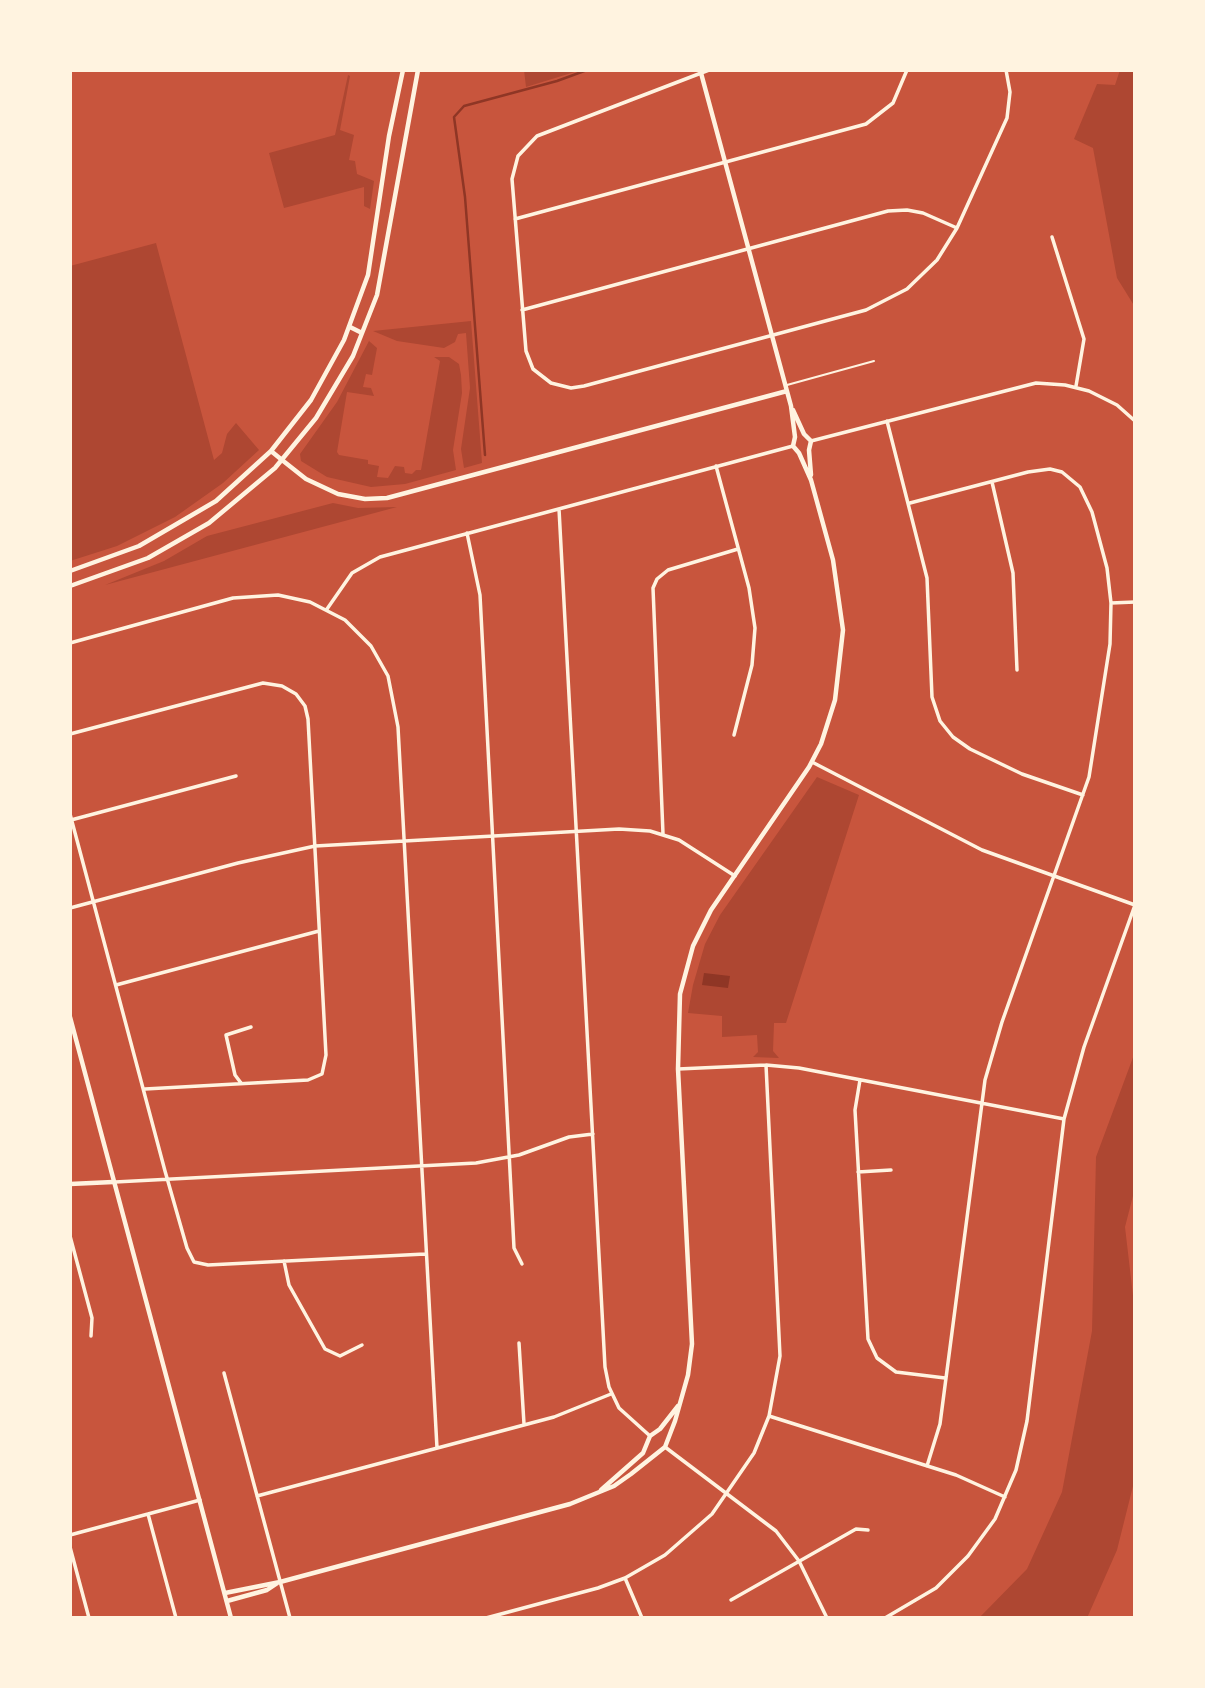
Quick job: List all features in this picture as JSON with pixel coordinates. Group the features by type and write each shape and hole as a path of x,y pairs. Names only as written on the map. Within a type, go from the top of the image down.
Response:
{"street":[{"path":"70,571 129,551 180,525 223,495 271,451 292,427 325,377 349,327 373,254 389,136 403,70"},
{"path":"70,586 128,567 187,537 237,503 282,460 328,400 362,333 383,272 404,135 418,70"},
{"path":"709,70 532,139 517,156 513,170 515,219 526,351 531,365 545,380 563,387 580,387 866,310 896,297 931,268 957,229 1007,118 1010,92 1006,70"},
{"path":"515,219 866,124 883,113 896,98 907,70"},
{"path":"701,73 791,407 795,437 793,446"},
{"path":"522,310 888,211 923,213 957,229"},
{"path":"1052,237 1084,339 1076,386"},
{"path":"349,327 362,333"},
{"path":"811,441 1023,385 1076,386 1106,399 1135,421"},
{"path":"271,451 306,479 338,494 365,499 387,498 786,388"},
{"path":"791,407 804,434 811,441"},
{"path":"887,421 927,578 932,696 940,721 953,737 970,749 1021,774 1083,795"},
{"path":"795,437 804,434"},
{"path":"225,1593 264,1583 280,1582 570,1504 624,1479 665,1447 688,1375 692,1344 677,1018 686,967 701,928 812,762 835,700 843,630 838,582 811,480 808,450 811,441"},
{"path":"793,446 811,480"},
{"path":"327,609 346,580 369,561 793,446"},
{"path":"799,453 808,450"},
{"path":"716,467 751,600 755,643 734,735"},
{"path":"910,503 1028,471 1050,469 1069,476 1080,487 1101,539 1111,603 1110,645 1100,719 1083,795 1002,1022 981,1103 940,1424 928,1466"},
{"path":"992,482 1013,573 1017,670"},
{"path":"559,509 606,1367 611,1394 625,1416 650,1436"},
{"path":"467,533 478,582 514,1248 522,1264"},
{"path":"663,834 653,588 657,579 668,570 738,549"},
{"path":"70,643 248,596 293,597 327,609 355,628 371,646 391,685 397,711 437,1448"},
{"path":"1111,603 1135,602"},
{"path":"70,734 254,684 282,685 302,701 309,719 326,1055 322,1074 308,1080 145,1089"},
{"path":"812,762 982,850 1135,905 1080,1058 1064,1119 1026,1431 1016,1469 1005,1497 982,1539 957,1568 924,1596 885,1618"},
{"path":"236,776 71,817 187,1248 194,1262 208,1265 425,1254"},
{"path":"70,908 238,863 316,846 492,836 633,830 663,834 690,846 735,876"},
{"path":"116,985 319,931"},
{"path":"70,1017 231,1618"},
{"path":"241,1083 235,1075 226,1035 251,1027"},
{"path":"678,1069 766,1065 1064,1119"},
{"path":"486,1618 625,1578 687,1538 728,1494 754,1454 769,1416 778,1379 781,1331 766,1065"},
{"path":"860,1080 855,1110 870,1346 882,1363 896,1372 945,1378"},
{"path":"70,1184 421,1166 509,1157 569,1137 593,1134"},
{"path":"858,1172 891,1170"},
{"path":"70,1236 92,1318 91,1336"},
{"path":"70,1262 76,1260"},
{"path":"284,1261 289,1285 325,1349 340,1356 362,1345"},
{"path":"519,1343 524,1424"},
{"path":"224,1373 290,1618"},
{"path":"257,1496 524,1424 579,1408 611,1394"},
{"path":"600,1491 633,1463 650,1436 679,1405"},
{"path":"769,1416 972,1481 1005,1497"},
{"path":"656,1432 663,1434 667,1440"},
{"path":"648,1443 652,1449 659,1450"},
{"path":"665,1447 776,1531 799,1562 827,1618"},
{"path":"70,1535 200,1500"},
{"path":"148,1514 176,1618"},
{"path":"732,1600 856,1529 868,1530"},
{"path":"70,1547 89,1618"},
{"path":"625,1578 642,1618"},
{"path":"227,1601 267,1590 280,1582"}],"lane":[{"path":"786,388 874,361"}],"shaded area":[{"path":"524,70 581,70 526,87"},
{"path":"1120,70 1135,70 1135,307 1117,278 1093,148 1074,139 1097,84 1115,85"},
{"path":"348,75 350,76 340,130 354,135 349,160 355,161 357,174 374,181 370,209 364,206 364,187 284,208 269,153 335,135"},
{"path":"156,243 214,460 222,453 227,434 236,423 259,450 223,483 175,517 117,546 70,561 70,266"},
{"path":"471,321 482,463 464,468 461,449 470,388 466,333 458,334 455,342 444,348 397,341 373,331"},
{"path":"369,341 377,348 372,375 366,374 363,387 371,388 374,396 347,392 337,452 339,455 368,460 368,464 379,466 377,477 388,478 395,466 404,467 405,473 412,474 421,470 440,361 434,357 449,357 459,364 461,375 462,393 453,450 456,470 405,484 371,487 327,477 301,461 300,454 337,402"},
{"path":"333,503 358,508 397,507 105,585 164,561 207,536"},
{"path":"817,777 859,795 786,1023 774,1023 773,1051 779,1058 753,1057 758,1052 757,1035 722,1037 722,1016 688,1013 693,985 705,944 720,915"},
{"path":"704,973 730,976 728,988 702,985"},
{"path":"1135,1052 1135,1188 1125,1227 1135,1313 1135,1478 1117,1550 1087,1618 979,1618 1027,1569 1062,1492 1092,1331 1096,1157"}],"waterway":[{"path":"485,455 465,197 454,117 464,106 557,81 587,70"}]}
